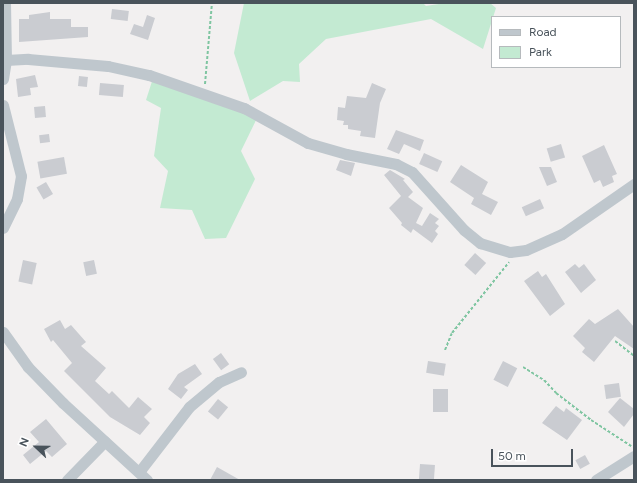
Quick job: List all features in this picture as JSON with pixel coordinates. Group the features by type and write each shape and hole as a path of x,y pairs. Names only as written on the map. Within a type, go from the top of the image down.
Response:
{"street":[{"path":"3,78 6,60 5,3"},
{"path":"6,60 28,59 108,66 149,75 203,93 260,115 314,145 404,167 412,172 464,230 480,243 510,252 540,245 562,234 634,184"},
{"path":"3,105 21,176 17,199 3,228"},
{"path":"3,332 33,372 147,480"},
{"path":"139,472 190,407 219,382 241,372"},
{"path":"67,480 105,441"},
{"path":"596,480 634,456"}],"path":[{"path":"203,93 212,3"},
{"path":"445,350 452,333 517,251"},
{"path":"615,341 634,356"},
{"path":"523,366 544,380 556,393 591,420 634,448"}],"green space":[{"path":"244,3 423,3 426,6 445,3 490,3 496,8 493,16 491,16 491,24 483,49 431,19 326,39 299,64 300,82 283,81 250,101 234,53"},
{"path":"155,72 259,114 241,151 255,179 226,238 205,239 192,210 160,208 168,171 154,156 161,108 146,100"}],"building":[{"path":"112,9 129,11 128,21 111,19"},
{"path":"50,12 50,19 71,19 71,27 88,27 88,37 19,42 19,19 29,19 29,15"},
{"path":"147,15 155,18 148,40 130,34 134,24 143,27"},
{"path":"35,75 38,87 30,88 31,95 18,97 16,79"},
{"path":"79,76 88,77 87,87 78,86"},
{"path":"100,83 124,85 123,97 99,95"},
{"path":"372,83 386,89 380,103 375,138 360,136 361,131 348,129 348,125 343,125 344,121 337,120 338,107 345,108 347,96 366,98"},
{"path":"45,106 46,117 35,118 34,107"},
{"path":"396,130 424,140 420,151 404,144 399,154 387,149"},
{"path":"49,134 50,142 40,143 39,135"},
{"path":"561,144 565,157 551,162 547,148"},
{"path":"604,145 617,174 612,176 614,182 603,187 600,180 594,183 582,156"},
{"path":"424,153 442,161 437,172 419,164"},
{"path":"64,157 67,174 40,178 37,162"},
{"path":"340,160 355,163 351,176 336,170"},
{"path":"461,165 488,182 482,194 498,202 491,215 471,204 474,198 450,182"},
{"path":"539,167 551,167 557,182 547,186"},
{"path":"390,170 405,179 403,180 413,192 408,197 423,208 416,223 422,226 430,213 439,219 435,223 439,226 435,231 438,234 432,243 413,229 411,233 401,225 402,223 389,208 401,196 384,175"},
{"path":"46,182 53,194 43,200 36,188"},
{"path":"540,199 544,208 526,216 522,207"},
{"path":"475,253 486,263 475,275 464,265"},
{"path":"23,260 37,263 32,284 18,282"},
{"path":"94,260 97,274 86,276 83,262"},
{"path":"575,264 579,268 584,264 596,280 581,293 565,272"},
{"path":"538,271 542,277 546,274 565,304 550,316 524,281"},
{"path":"618,309 634,327 634,349 615,336 594,362 582,352 585,348 573,336 589,319 595,324"},
{"path":"60,320 65,329 71,325 86,342 81,346 106,368 95,381 109,394 112,391 129,408 138,397 152,409 144,417 150,423 140,435 110,417 64,371 72,363 53,340 51,342 44,329"},
{"path":"221,353 229,364 221,370 213,359"},
{"path":"428,361 446,364 444,376 426,373"},
{"path":"503,361 517,368 508,387 493,380"},
{"path":"195,364 202,374 184,387 188,390 181,399 168,389 178,374"},
{"path":"619,383 621,397 606,399 604,385"},
{"path":"433,389 448,389 448,412 433,412"},
{"path":"620,398 634,409 634,414 624,427 608,412"},
{"path":"218,399 228,407 218,420 208,411"},
{"path":"556,406 564,412 566,408 582,420 567,440 542,423"},
{"path":"46,419 67,444 52,457 46,451 30,464 23,455 39,442 30,432"},
{"path":"585,455 590,464 580,469 575,460"},
{"path":"420,464 435,465 434,480 419,480"},
{"path":"217,467 240,480 210,480"}]}
